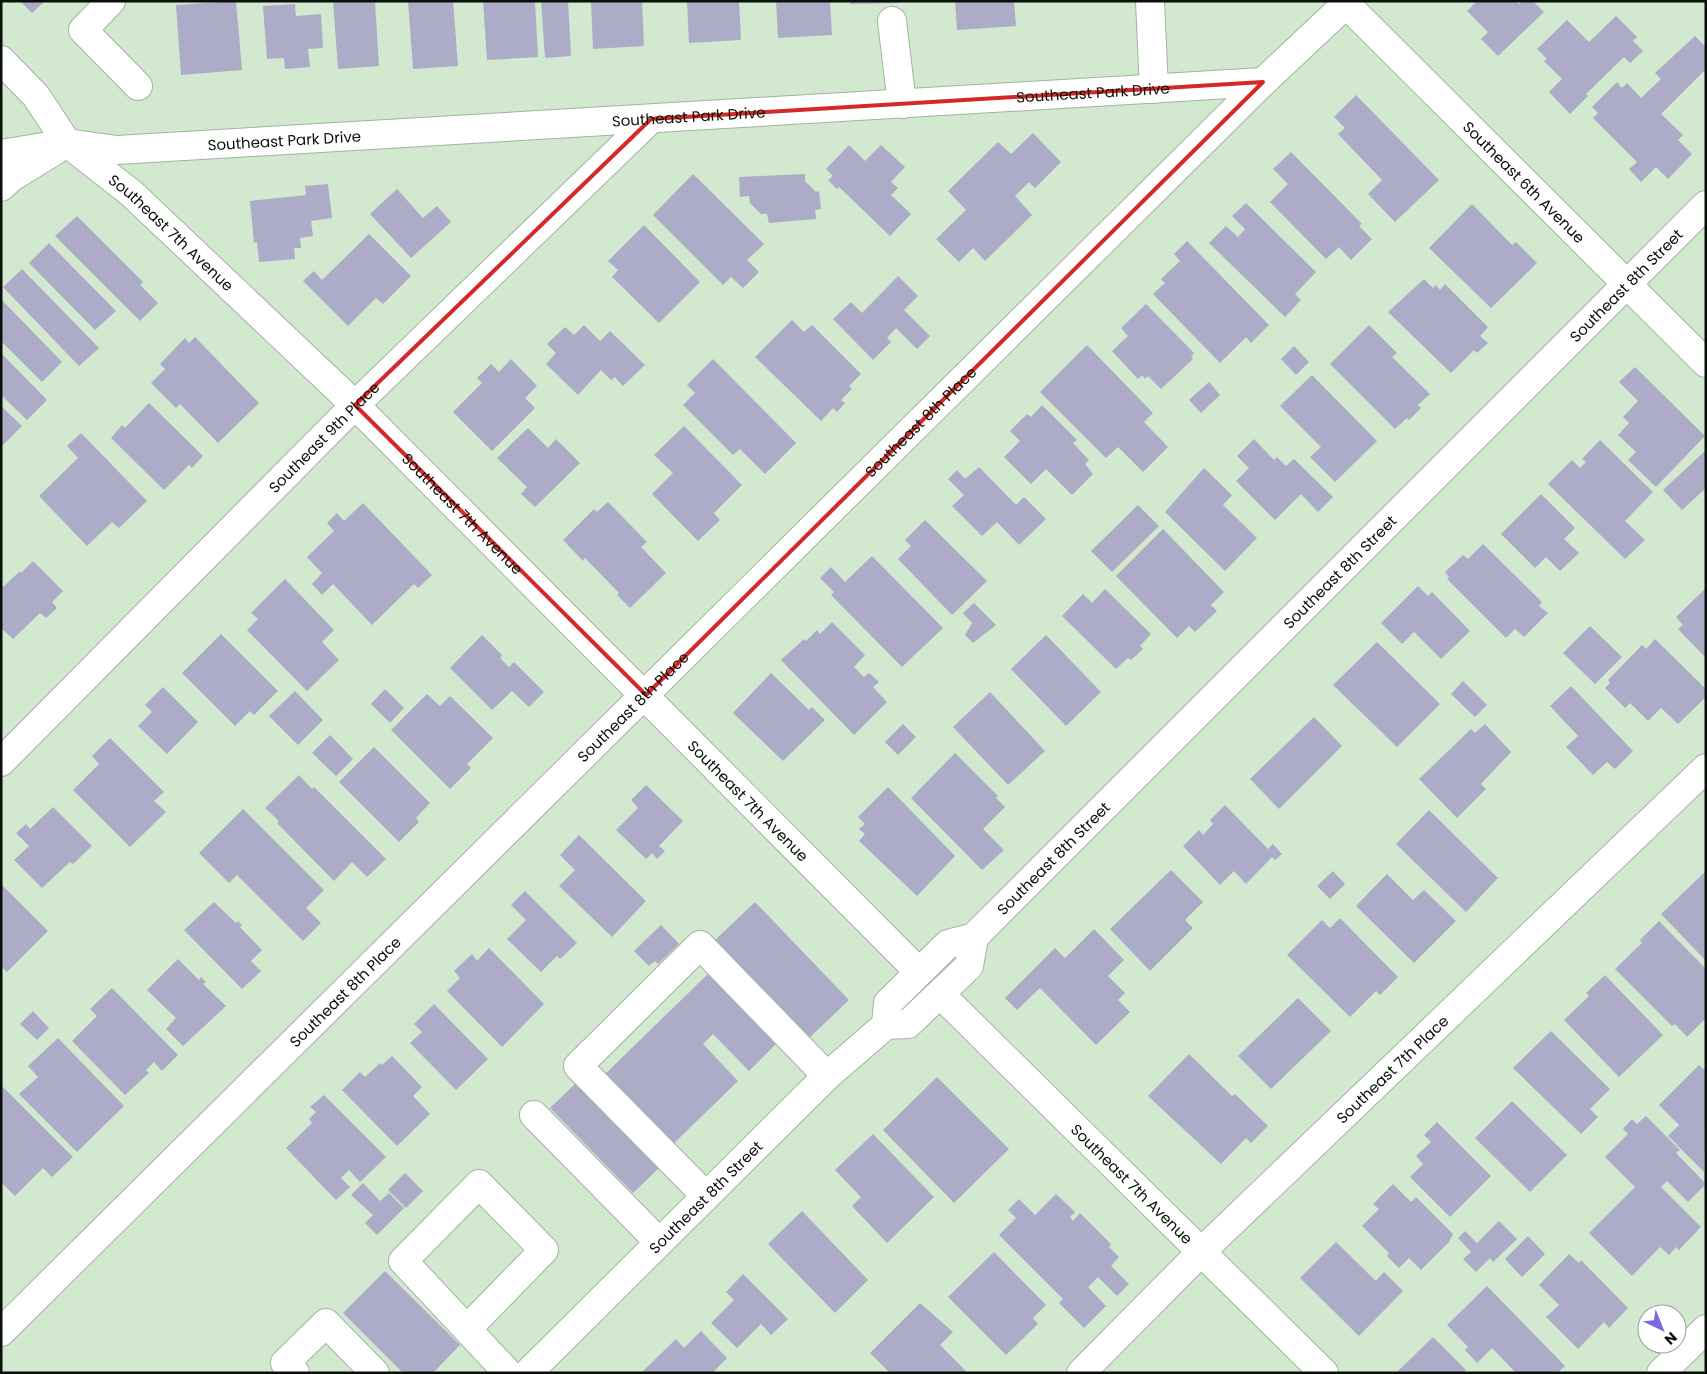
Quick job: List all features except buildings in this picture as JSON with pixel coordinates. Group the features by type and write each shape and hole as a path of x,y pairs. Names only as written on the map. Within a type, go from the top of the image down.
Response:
{"street":[{"path":"111,1 83,30 138,86"},
{"path":"1150,1 1154,88"},
{"path":"1263,82 1345,2"},
{"name":"Southeast 6th Avenue","path":"1345,2 1706,363"},
{"path":"892,21 902,104"},
{"name":"Southeast 7th Avenue","path":"1,60 36,96 68,142 131,193 355,405 646,695 918,972"},
{"name":"Southeast Park Drive","path":"1,154 68,142 118,150 1263,82"},
{"name":"Southeast 8th Place","path":"1,1332 1263,82"},
{"name":"Southeast 9th Place","path":"1,762 355,405 650,119"},
{"path":"1,187 12,177 68,142"},
{"name":"Southeast 8th Street","path":"528,1373 828,1076 886,1025 888,1003 918,972 948,944 974,937 1706,205"},
{"name":"Southeast 7th Place","path":"1081,1373 1202,1252 1706,768"},
{"path":"886,1025 908,1024 969,966 974,937"},
{"path":"706,1196 578,1066 700,945 828,1076"},
{"name":"Southeast 7th Avenue","path":"940,994 1324,1373"},
{"path":"534,1115 659,1242"},
{"path":"467,1329 544,1250 479,1184 403,1261 508,1373"},
{"path":"295,1373 285,1363 326,1323 375,1373"},
{"path":"1661,1373 1706,1329"}],"highlighted area":[{"path":"1263,82 646,695 355,405 651,119"}]}
